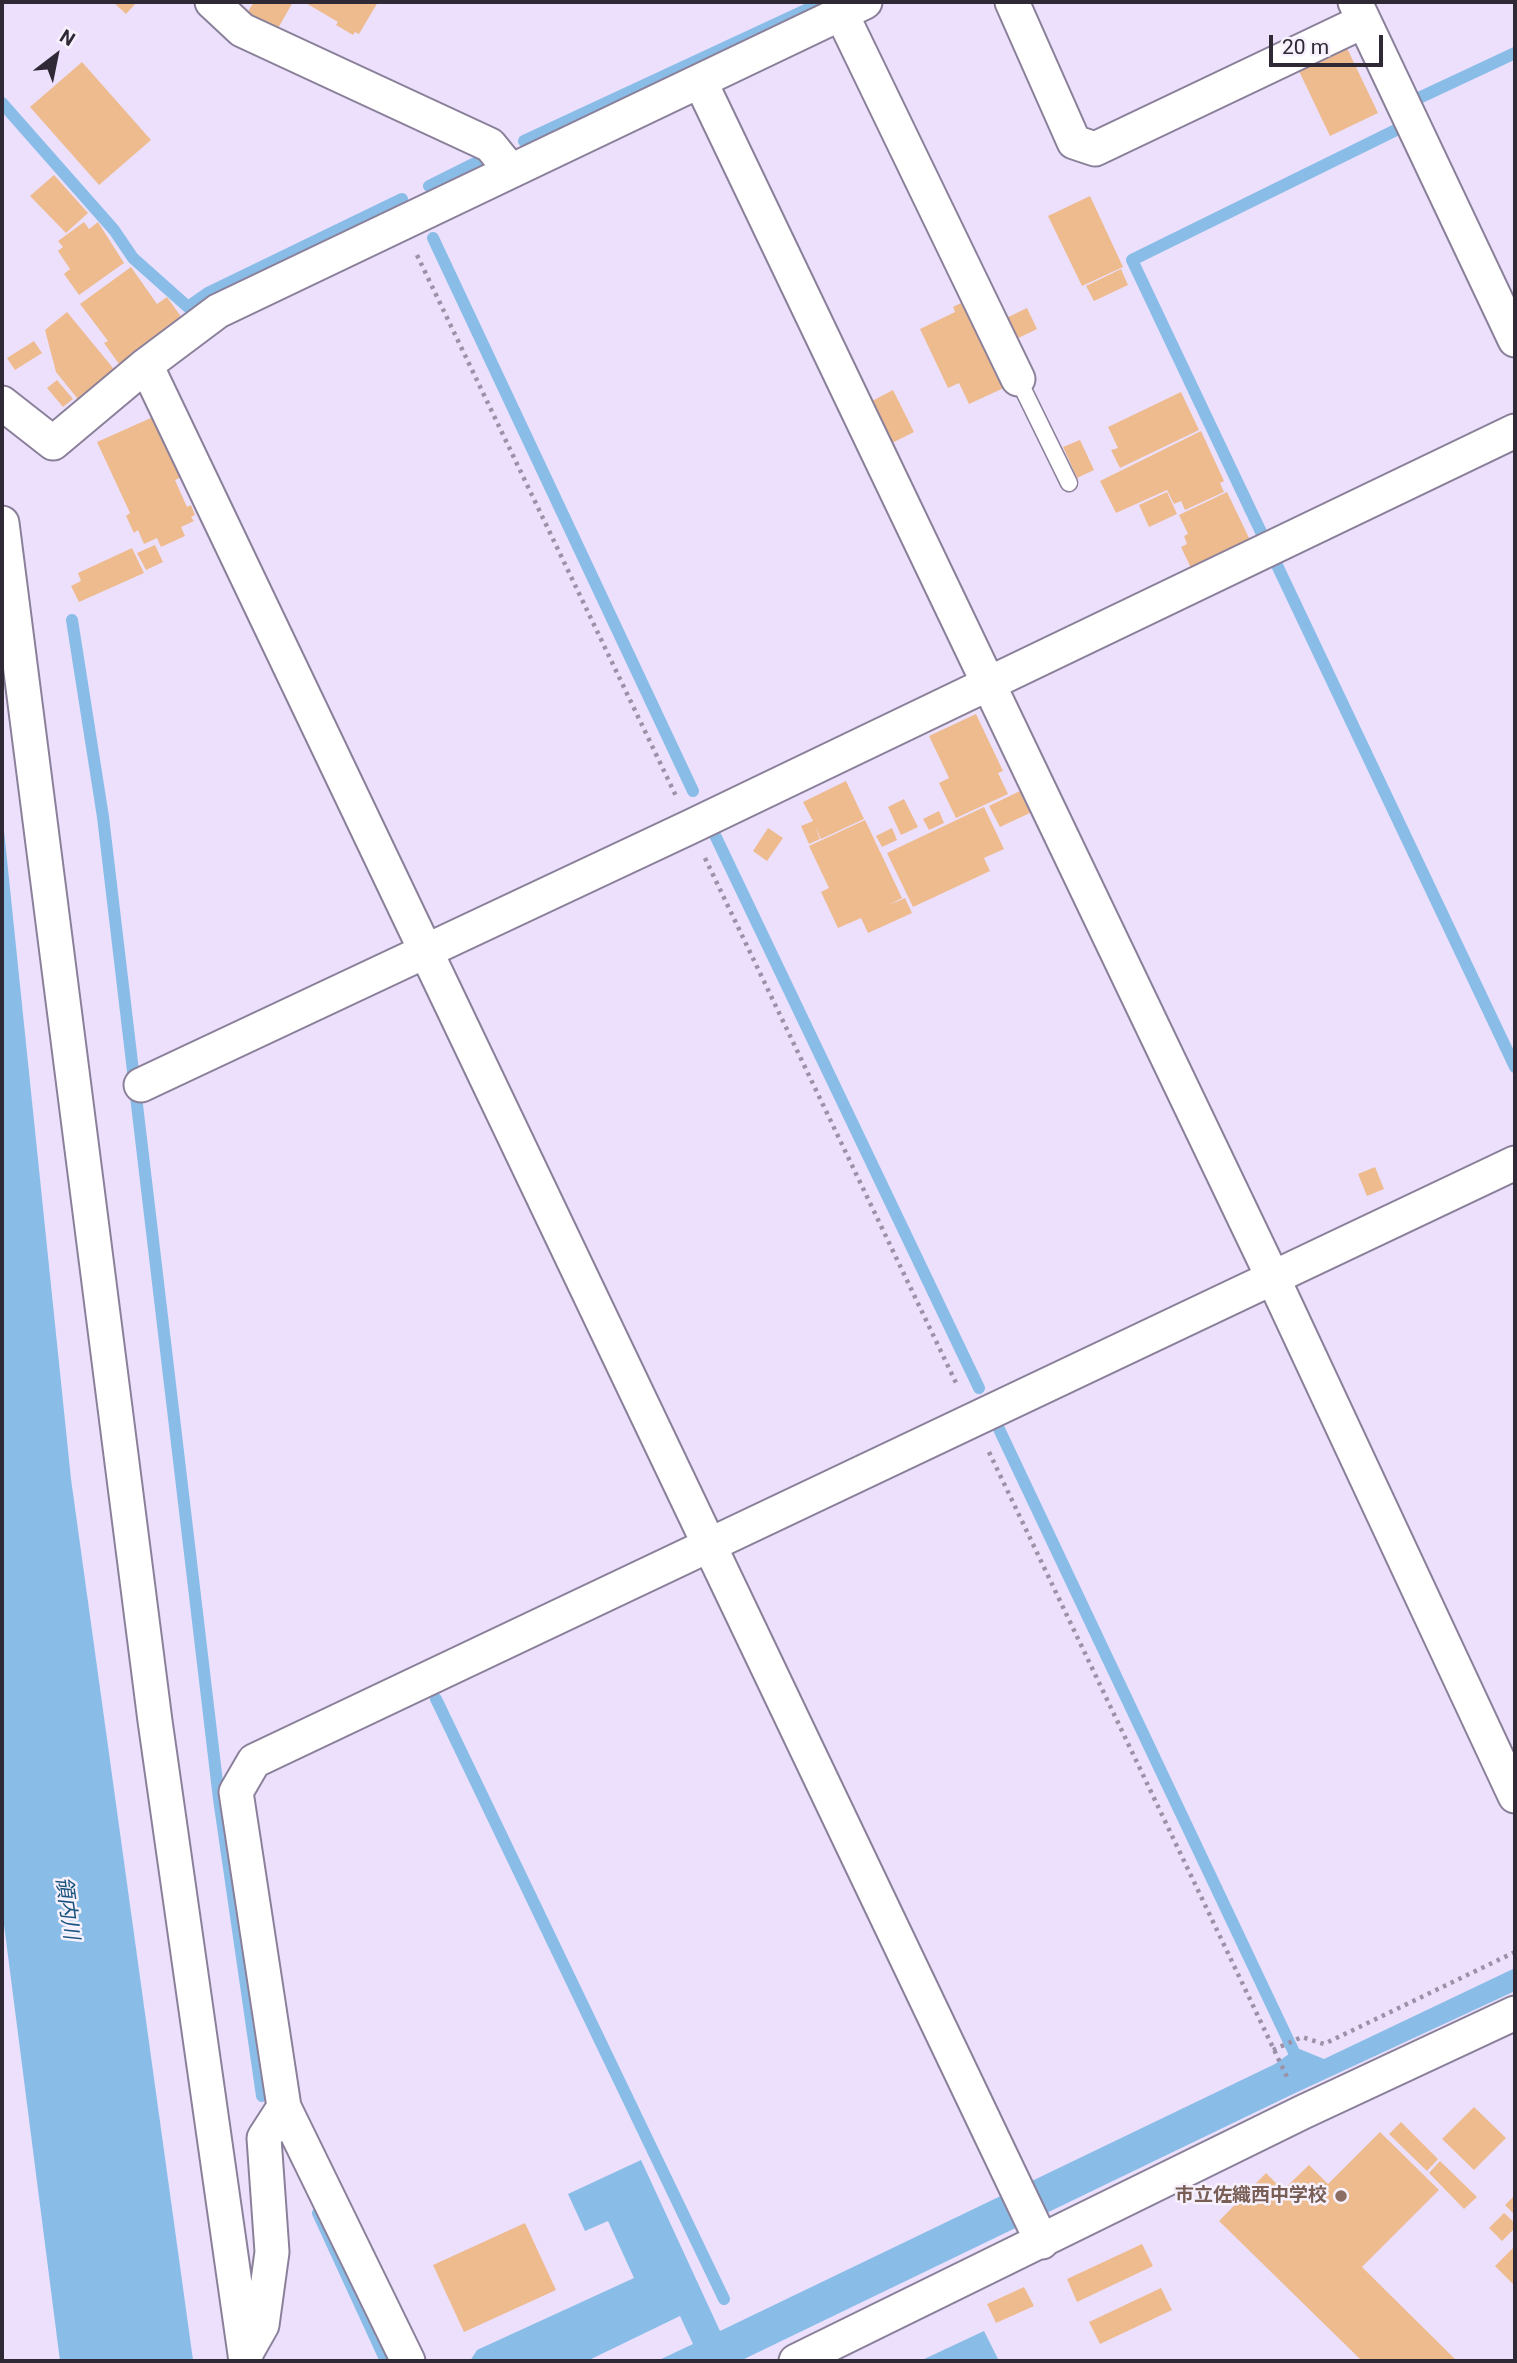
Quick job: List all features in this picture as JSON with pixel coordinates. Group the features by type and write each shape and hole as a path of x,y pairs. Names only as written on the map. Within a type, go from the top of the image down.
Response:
{"street":[{"path":"212,2 242,30 490,145 511,171"},
{"path":"1012,2 1074,142 1095,149 1359,11 1515,340"},
{"path":"2,403 52,443 146,365 218,311 853,7 1018,379"},
{"path":"700,81 1273,1278 1515,1796"},
{"path":"146,365 1040,2237"},
{"path":"141,1085 690,827 1515,430"},
{"path":"2,523 155,1721 246,2358"},
{"path":"408,2361 284,2107 236,1792 254,1761 1515,1163"},
{"path":"796,2361 1040,2237 1515,2013"},
{"path":"246,2358 262,2325 272,2252 264,2138 284,2107"}],"lane":[{"path":"1018,379 1069,483"}],"path":[{"path":"401,222 1274,2051 1302,2037 1324,2044 1515,1952"}],"water":[{"name":"領内川","path":"2,811 71,1479 193,2360 200,2361 60,2361 2,1909"},
{"path":"1515,1968 1515,1991 1291,2095 740,2361 657,2361 693,2344 680,2316 587,2361 470,2361 477,2350 634,2278 608,2221 585,2231 568,2194 641,2160 720,2331 1275,2064 1297,2048 1324,2059"},
{"path":"984,2331 999,2361 920,2361"}],"building":[{"path":"113,2 137,2 126,14"},
{"path":"254,2 293,2 277,30 247,13"},
{"path":"304,2 378,2 359,34 355,32 353,35 336,25 338,22"},
{"path":"1346,46 1378,113 1330,136 1298,69"},
{"path":"82,62 151,140 99,185 30,107"},
{"path":"54,175 88,213 66,233 30,196"},
{"path":"1090,196 1123,267 1082,286 1048,216"},
{"path":"84,222 89,229 98,222 124,263 79,295 64,274 70,269 58,251 63,247 58,241"},
{"path":"131,267 157,304 167,297 182,318 119,364 104,343 108,341 80,304"},
{"path":"1121,269 1128,285 1094,301 1086,286"},
{"path":"965,301 1008,386 969,404 959,383 948,388 920,329 955,312 953,307"},
{"path":"1027,308 1037,329 1012,341 1002,320"},
{"path":"67,312 118,374 81,403 56,372 45,330"},
{"path":"34,341 42,353 15,370 7,358"},
{"path":"57,380 73,399 63,407 47,388"},
{"path":"893,390 914,432 892,443 872,401"},
{"path":"1181,392 1199,430 1120,468 1111,450 1118,448 1108,427"},
{"path":"153,417 182,477 175,480 187,507 191,505 195,515 191,517 194,521 181,527 185,536 161,547 157,538 144,544 138,530 134,533 126,516 130,513 97,442"},
{"path":"1201,431 1224,481 1220,483 1224,492 1185,510 1181,501 1174,504 1167,490 1116,513 1100,481"},
{"path":"1080,440 1094,470 1077,478 1063,447"},
{"path":"1167,492 1177,514 1149,527 1139,505"},
{"path":"1227,492 1250,540 1191,568 1181,547 1187,544 1184,536 1188,534 1179,515"},
{"path":"155,545 163,562 146,570 137,553"},
{"path":"132,548 144,573 79,602 71,586 81,581 78,573"},
{"path":"976,714 1003,771 998,773 1008,794 956,818 939,783 949,778 929,736"},
{"path":"846,781 864,819 821,839 815,826 820,839 809,844 801,826 813,821 803,802"},
{"path":"1020,791 1030,813 1000,827 989,806"},
{"path":"904,799 918,827 901,835 888,807"},
{"path":"984,807 1004,849 984,858 990,871 913,907 887,853"},
{"path":"939,811 944,823 929,830 923,819"},
{"path":"865,820 902,898 889,905 905,898 912,913 868,933 861,918 838,928 821,892 829,888 809,846"},
{"path":"768,828 783,838 767,861 753,851"},
{"path":"892,828 897,840 882,847 876,836"},
{"path":"1375,1167 1384,1189 1367,1196 1358,1174"},
{"path":"1474,2107 1506,2138 1474,2170 1442,2139"},
{"path":"1401,2122 1438,2159 1427,2171 1389,2134"},
{"path":"1380,2132 1439,2190 1362,2267 1457,2361 1362,2361 1219,2221 1266,2173 1283,2190 1309,2165 1328,2184"},
{"path":"1440,2161 1477,2197 1464,2209 1429,2173"},
{"path":"1515,2195 1515,2215 1505,2205"},
{"path":"1504,2213 1515,2223 1515,2228 1502,2241 1489,2228"},
{"path":"525,2223 556,2290 464,2332 433,2265"},
{"path":"1142,2244 1153,2266 1077,2302 1067,2279"},
{"path":"1515,2246 1515,2286 1495,2266"},
{"path":"1024,2287 1034,2306 996,2323 987,2304"},
{"path":"1161,2288 1172,2310 1100,2344 1089,2322"}],"waterway":[{"path":"524,141 823,2"},
{"path":"1421,97 1515,53"},
{"path":"2,103 114,230 133,258 188,307 208,293 402,199"},
{"path":"1261,532 1132,260 1398,129"},
{"path":"429,186 477,162"},
{"path":"433,238 693,791"},
{"path":"1275,561 1515,1067"},
{"path":"72,620 103,817 219,1799 262,2096"},
{"path":"713,831 979,1388"},
{"path":"999,1429 1300,2065"},
{"path":"436,1699 724,2299"},
{"path":"318,2213 386,2361"}],"place":[{"name":"市立佐織西中学校","path":"1341,2196"}]}
